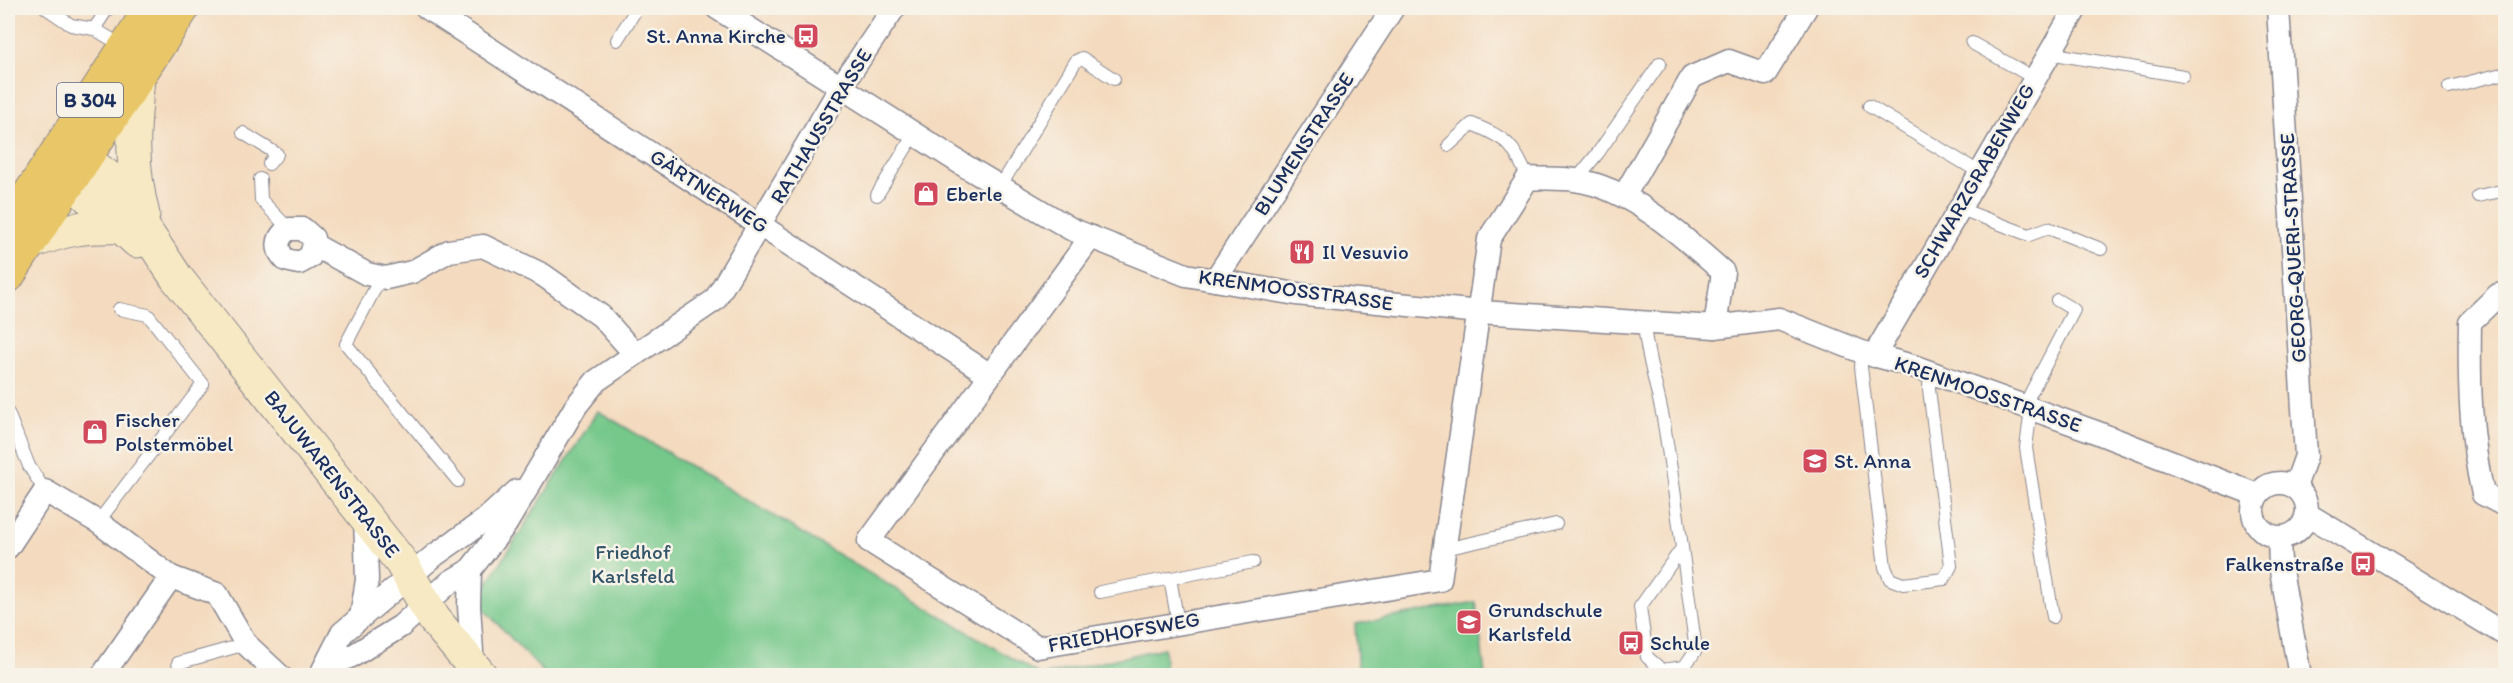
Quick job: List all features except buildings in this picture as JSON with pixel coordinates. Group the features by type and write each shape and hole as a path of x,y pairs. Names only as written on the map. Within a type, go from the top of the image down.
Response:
{"main road":[{"name":"B 304","path":"70,164 125,47 151,8"},
{"name":"B 304","path":"8,276 18,235 70,164 138,78 183,8"},
{"path":"18,235 88,226 134,228 135,186 131,151 138,78"},
{"name":"BAJUWARENSTRASSE","path":"70,164 112,180 134,228 176,277 401,562 434,619 477,671"}],"street":[{"name":"GÄRTNERWEG","path":"427,8 990,375"},
{"name":"KRENMOOSSTRASSE","path":"717,8 1000,187 1071,229 1186,275 1296,294 1480,312 1715,327 1779,319 1868,354 1930,372 2027,407 2257,495"},
{"name":"RATHAUSSTRASSE","path":"418,590 450,582 470,570 506,524 576,406 596,381 716,300 842,85 894,8"},
{"name":"BLUMENSTRASSE","path":"1215,280 1394,8"},
{"path":"1623,196 1692,77 1729,61 1765,74 1806,8"},
{"name":"SCHWARZGRABENWEG","path":"1868,354 1958,208 2076,8"},
{"name":"GEORG-QUERI-STRASSE","path":"2278,8 2306,456 2295,487"},
{"path":"1480,312 1489,239 1528,178 1576,180 1623,196 1687,239 1723,273 1715,327"},
{"path":"289,229 303,229 309,232 314,245 313,252 305,261 298,263 286,260 278,244 280,238 289,229"},
{"name":"FRIEDHOFSWEG","path":"1092,237 869,541 1038,647 1440,580 1480,312"},
{"path":"314,245 367,274 381,277 412,272 449,252 483,246 543,275 601,316 635,354"},
{"path":"2505,294 2498,295 2470,322 2469,372 2476,462 2483,494 2505,506"},
{"name":"RATHAUSSTRASSE","path":"418,590 485,520 533,476"},
{"path":"2281,482 2295,487 2303,494 2307,514 2303,526 2294,534 2279,538 2266,534 2256,523 2252,509 2257,495 2272,483 2281,482"},
{"path":"8,547 45,491 98,522 171,577 217,594 246,644 280,675"},
{"path":"2307,514 2505,635"},
{"path":"361,617 367,580 364,515"},
{"path":"2279,538 2280,564 2300,675"},
{"path":"470,570 469,606 477,671"},
{"path":"102,675 171,577"},
{"path":"323,671 342,633 361,617 418,590"},
{"path":"323,671 354,656 400,627 418,590"}],"lane":[{"path":"46,8 71,25 94,29 125,47"},
{"path":"94,29 108,8"},
{"path":"617,40 637,8"},
{"path":"1972,43 2034,78"},
{"path":"2049,53 2183,76"},
{"path":"1000,187 1076,61 1082,58 1114,79"},
{"path":"1576,180 1598,153 1660,63"},
{"path":"2448,87 2505,73"},
{"path":"1869,106 1979,172"},
{"path":"1449,145 1472,124 1498,134 1515,148 1528,178"},
{"path":"243,133 277,154 269,164"},
{"path":"877,195 915,133"},
{"path":"260,179 261,200 289,229"},
{"path":"2478,196 2505,190"},
{"path":"1958,208 2029,235 2048,228 2101,249"},
{"path":"381,277 346,344 458,481"},
{"path":"2053,617 2026,448 2027,407 2074,310 2057,300"},
{"path":"98,522 203,384 148,315 119,309"},
{"path":"1644,323 1645,342 1662,416 1682,548 1696,650 1684,667 1662,670 1647,657 1640,607 1682,548"},
{"path":"1868,354 1861,368 1885,567 1890,579 1903,584 1944,579 1951,566 1929,389 1930,372"},
{"path":"8,413 28,466 45,491"},
{"path":"1444,549 1556,524"},
{"path":"1100,592 1253,562"},
{"path":"1170,578 1178,623"},
{"path":"178,663 246,644"}],"green space":[{"name":"Friedhof Karlsfeld","path":"598,411 1040,675 546,675 476,601"},
{"path":"1476,602 1485,675 1358,675 1355,624"},
{"path":"1164,648 1166,675 1045,675"}],"place":[{"name":"St. Anna Kirche","path":"806,36"},
{"name":"Eberle","path":"926,194"},
{"name":"Il Vesuvio","path":"1302,252"},
{"name":"Fischer Polstermöbel","path":"95,432"},
{"name":"St. Anna","path":"1815,461"},
{"name":"Falkenstraße","path":"2363,564"},
{"name":"Grundschule Karlsfeld","path":"1469,622"},
{"name":"Schule","path":"1631,643"}]}
